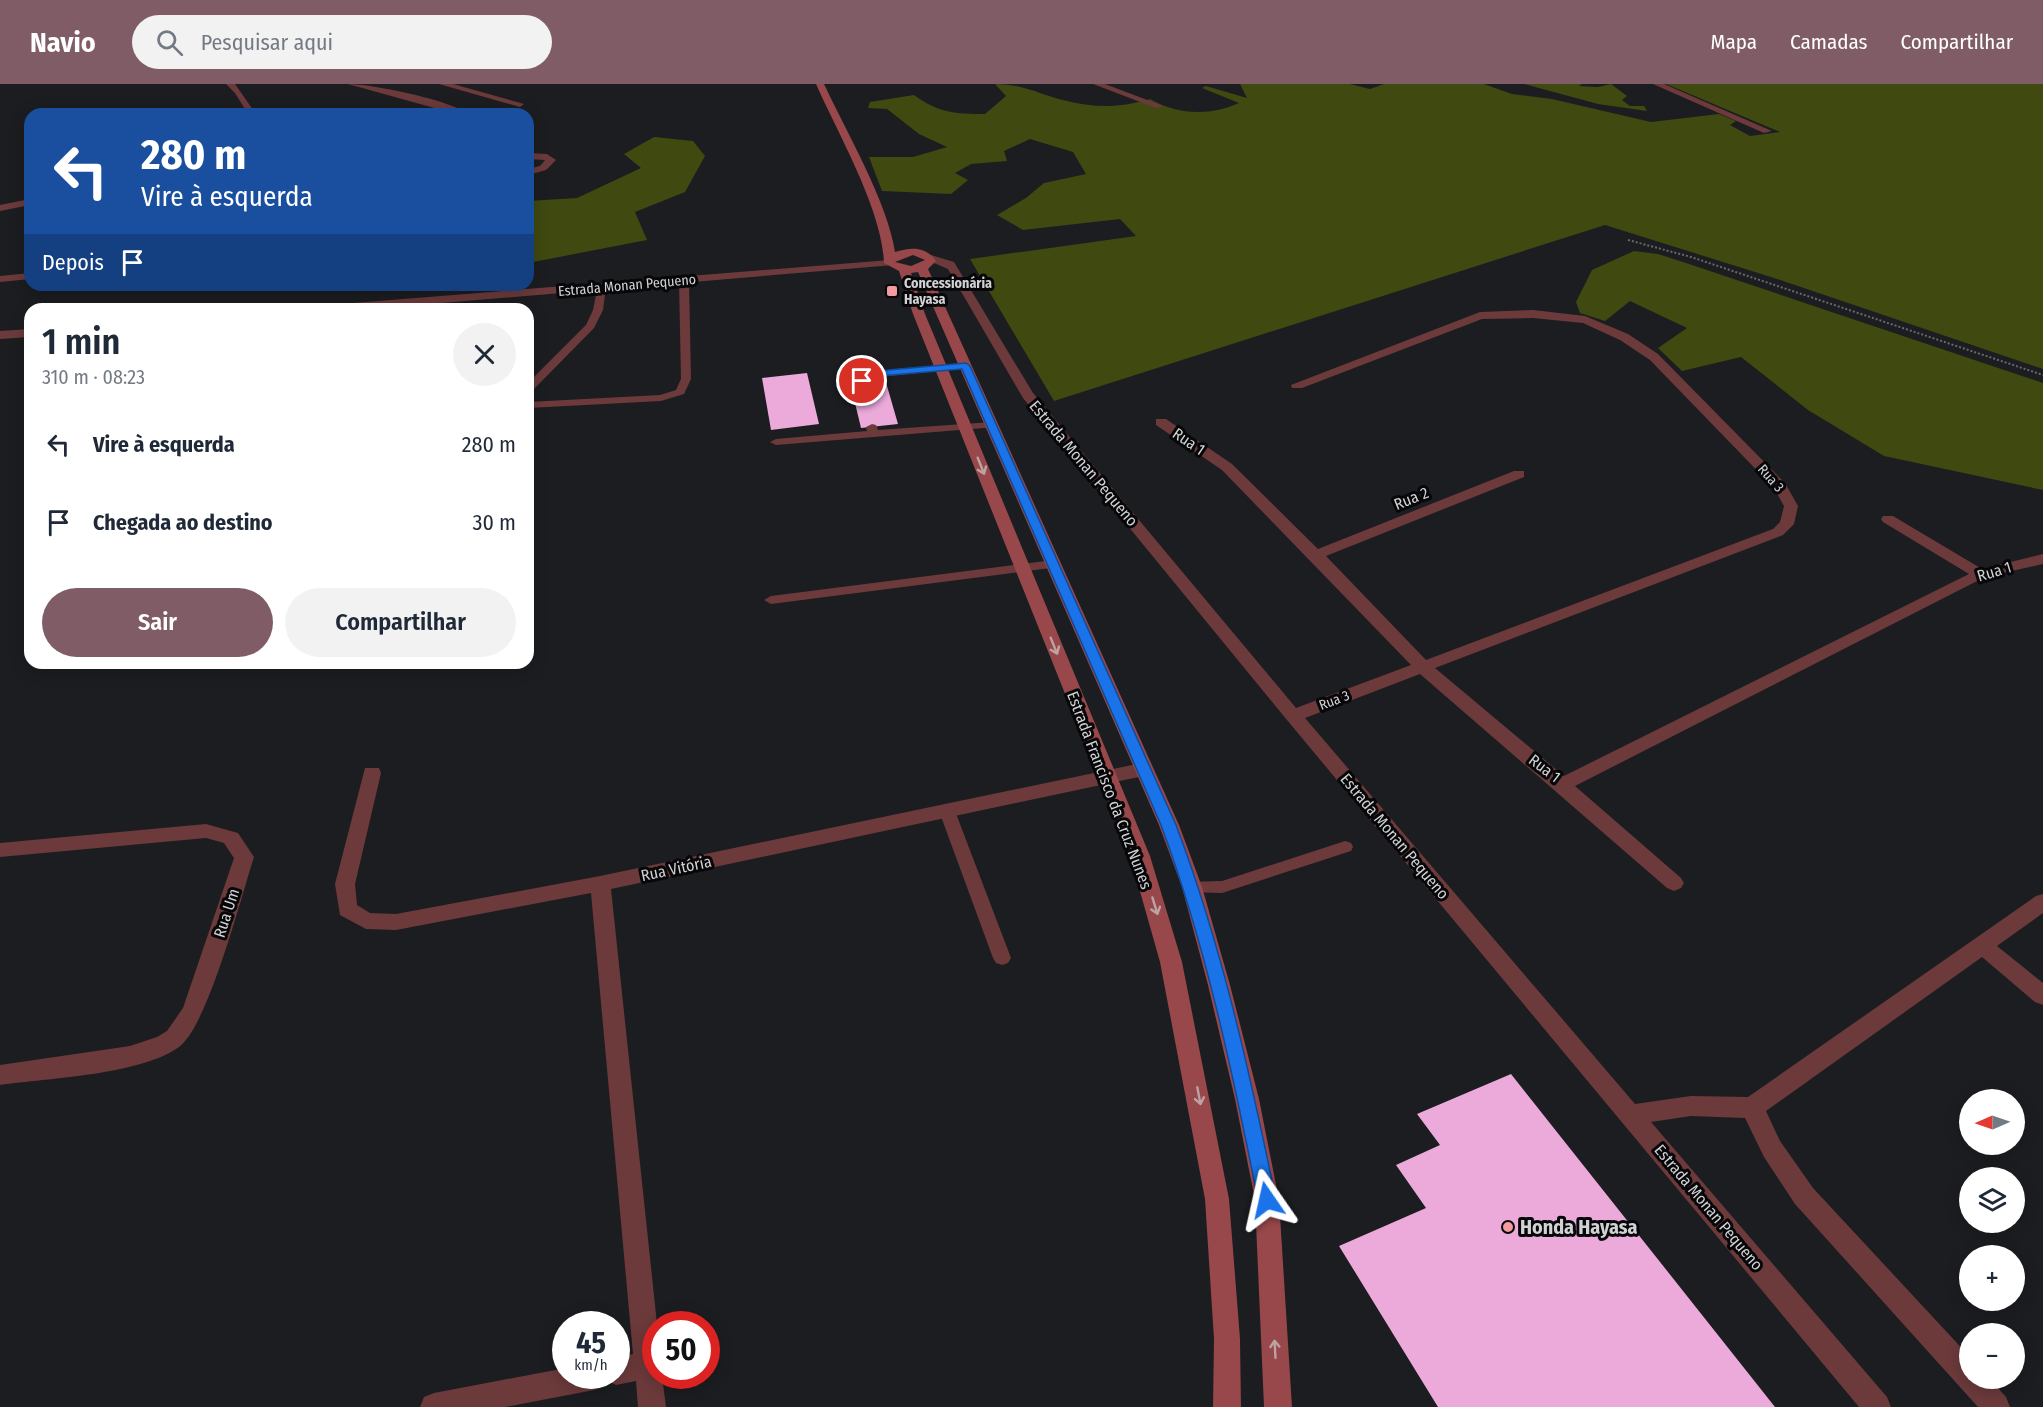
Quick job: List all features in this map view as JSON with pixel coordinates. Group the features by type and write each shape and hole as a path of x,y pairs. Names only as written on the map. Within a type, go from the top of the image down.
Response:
{"main road":[{"name":"Estrada Francisco da Cruz Nunes","path":"820,84 884,230 909,261 966,366 1142,770 1169,825 1192,887 1247,1099 1267,1200 1278,1407"},
{"path":"884,230 909,261"},
{"name":"Estrada Francisco da Cruz Nunes","path":"909,261 941,368 1140,856 1172,962 1217,1199 1227,1340 1227,1407"}],"street":[{"path":"230,84 238,91 248,108"},
{"path":"352,84 448,108"},
{"path":"444,84 520,104"},
{"path":"1097,84 1159,106"},
{"path":"1657,84 1767,131"},
{"path":"534,156 551,160 543,168 534,170"},
{"path":"0,208 24,203"},
{"name":"Estrada Monan Pequeno","path":"402,303 909,261 950,264 1028,395 1293,716 1877,1407"},
{"path":"0,279 24,277"},
{"name":"Rua 3","path":"1293,716 1778,532 1787,524 1791,506 1780,486 1654,357 1624,337 1585,320 1533,314 1480,316 1297,385"},
{"path":"0,335 24,333"},
{"name":"Rua 1","path":"1161,422 1227,467 1316,555 1423,667 1562,784 1844,645 1980,574 2043,560"},
{"name":"Rua 2","path":"1316,555 1519,474"},
{"path":"1888,519 1980,574"},
{"name":"Rua Vitória","path":"372,773 345,884 347,909 366,921 396,922 600,884 1142,770"},
{"path":"1562,784 1674,883"},
{"name":"Rua Um","path":"0,850 206,831 231,838 244,858 194,1008 185,1026 167,1043 137,1054 0,1075"},
{"path":"600,884 643,1311"},
{"path":"1631,1115 1691,1106 1752,1108 2043,902"},
{"path":"1982,945 2043,996"},
{"path":"1752,1108 1772,1149 1804,1196 1959,1366"},
{"path":"434,1407 552,1384"},
{"path":"650,1389 651,1407"},
{"path":"1980,1389 1996,1407"}],"lane":[{"path":"534,405 661,398 680,392 686,379 684,281"},
{"path":"534,384 590,326 598,310 601,287"},
{"path":"862,381 877,374 966,366"},
{"path":"776,442 873,430 992,425"},
{"path":"771,600 1053,564"},
{"path":"947,811 1002,958"},
{"path":"1192,887 1222,887 1345,848"}],"path":[{"path":"1628,240 1691,257 2043,375"}],"green space":[{"path":"995,84 1015,86 1057,99 1088,105 1109,106 1150,99 1183,111 1205,112 1239,103 1202,88 1206,86 1247,98 1240,84 1350,84 1370,89 1384,84 1484,84 1512,94 1552,99 1651,122 1719,114 1736,121 1730,125 1750,136 1780,132 1666,84 2043,84 2043,369 1774,278 1605,225 1054,401 970,259 1136,236 1120,219 1023,230 997,215 1026,198 1044,183 1086,174 1073,152 1030,139 1004,151 1007,161 971,164 955,173 968,180 951,194 882,191 869,157 913,157 947,147 919,134 887,109 868,108 870,102 914,95 940,109 965,114 985,114 1006,96"},
{"path":"1524,84 1582,84 1579,86 1598,87 1611,84 1627,96 1622,100 1630,106 1644,106 1647,111 1598,104"},
{"path":"654,137 693,141 705,156 685,192 635,212 647,240 534,262 534,201 577,198 641,168 624,154"},
{"path":"1634,251 1658,254 1683,262 2043,383 2043,490 1884,456 1808,410 1741,357 1682,371 1658,348 1687,328 1630,301 1605,321 1580,313 1576,302 1592,270"}],"building":[{"path":"807,373 819,424 771,430 762,378"},
{"path":"885,379 898,424 861,428 850,382"},
{"name":"Honda Hayasa","path":"1511,1074 1775,1407 1438,1407 1339,1246 1426,1208 1396,1165 1440,1145 1417,1114"}],"place":[{"name":"Concessionária Hayasa","path":"892,291"},
{"name":"Honda Hayasa","path":"1508,1227"}],"route":[{"path":"862,381 870,375 966,366 1142,770 1169,825 1192,887 1247,1099 1267,1200"}]}
